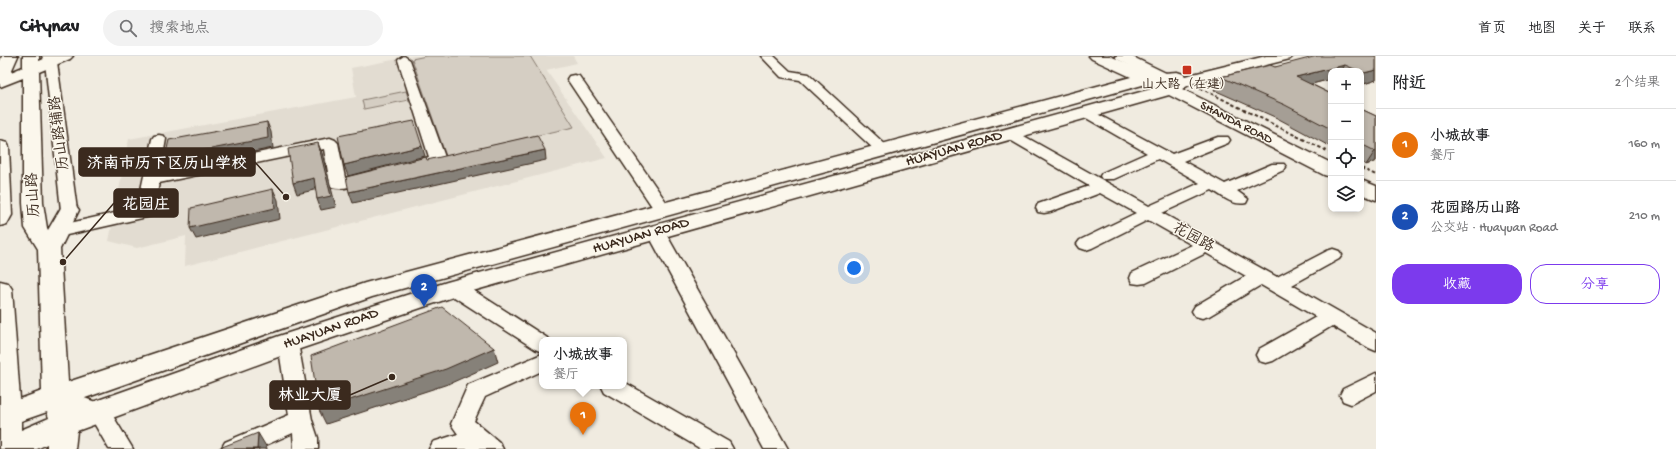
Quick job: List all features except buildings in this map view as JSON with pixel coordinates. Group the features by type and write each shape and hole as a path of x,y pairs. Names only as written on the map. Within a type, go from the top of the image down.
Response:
{"main road":[{"path":"0,79 10,56"},
{"name":"SHANDA ROAD","path":"1097,56 1161,79 1328,169"},
{"name":"SHANDA ROAD","path":"1114,56 1328,158"},
{"path":"1161,79 1164,73 1231,56"},
{"name":"HUAYUAN ROAD","path":"1161,79 1261,56"},
{"name":"HUAYUAN ROAD","path":"4,416 365,291 1140,80 1161,79 1285,56"},
{"path":"0,82 31,63 55,58"},
{"name":"历山路","path":"31,63 33,203 36,228 53,240 56,397 62,437"},
{"name":"HUAYUAN ROAD","path":"7,449 62,437 99,412 288,343 455,288 1163,91 1161,79"},
{"path":"0,147 2,215 0,219"},
{"path":"1364,176 1376,182"},
{"path":"1364,188 1376,194"},
{"path":"53,240 69,210"},
{"path":"0,289 4,416 7,449"}],"street":[{"path":"767,56 786,74 804,77 883,150"},
{"name":"SHANDA ROAD","path":"1121,56 1161,79"},
{"name":"历山路辅路","path":"55,58 69,210"},
{"path":"400,169 438,160 404,60"},
{"path":"574,79 663,210"},
{"path":"1086,112 1240,199"},
{"name":"花园路","path":"1010,134 1105,182 1207,246 1269,280 1376,343"},
{"path":"53,240 145,212 159,139"},
{"path":"1044,208 1165,157 1223,140"},
{"path":"151,180 330,143 338,184 384,173"},
{"path":"1086,244 1152,211 1278,167"},
{"path":"656,232 776,449"},
{"path":"1139,278 1207,246"},
{"path":"1202,311 1269,280 1333,255"},
{"path":"455,288 539,342"},
{"path":"1266,355 1332,317"},
{"path":"288,343 301,420 306,438 306,449"},
{"path":"485,443 462,424 476,391 539,363"},
{"path":"1352,395 1376,380"},
{"path":"617,389 721,449"},
{"path":"56,397 99,412 121,449"},
{"path":"233,449 301,420"},
{"path":"441,449 485,443"}],"path":[{"path":"1196,86 1328,152"},
{"path":"1364,169 1376,175"}],"shaded area":[{"path":"414,56 573,56 577,63 546,70 607,158 185,266 186,236 137,248 109,241 129,139 356,97 351,68"},
{"path":"426,56 530,56 574,127 446,156 412,59"},
{"path":"406,91 409,100 364,109 362,100"}],"place":[{"name":"山大路（在建）","path":"1187,70"},
{"name":"济南市历下区历山学校","path":"286,197"},
{"name":"花园庄","path":"63,262"},
{"name":"花园路历山路","path":"424,307"},
{"name":"林业大厦","path":"392,377"},
{"name":"小城故事","path":"583,435"}]}
